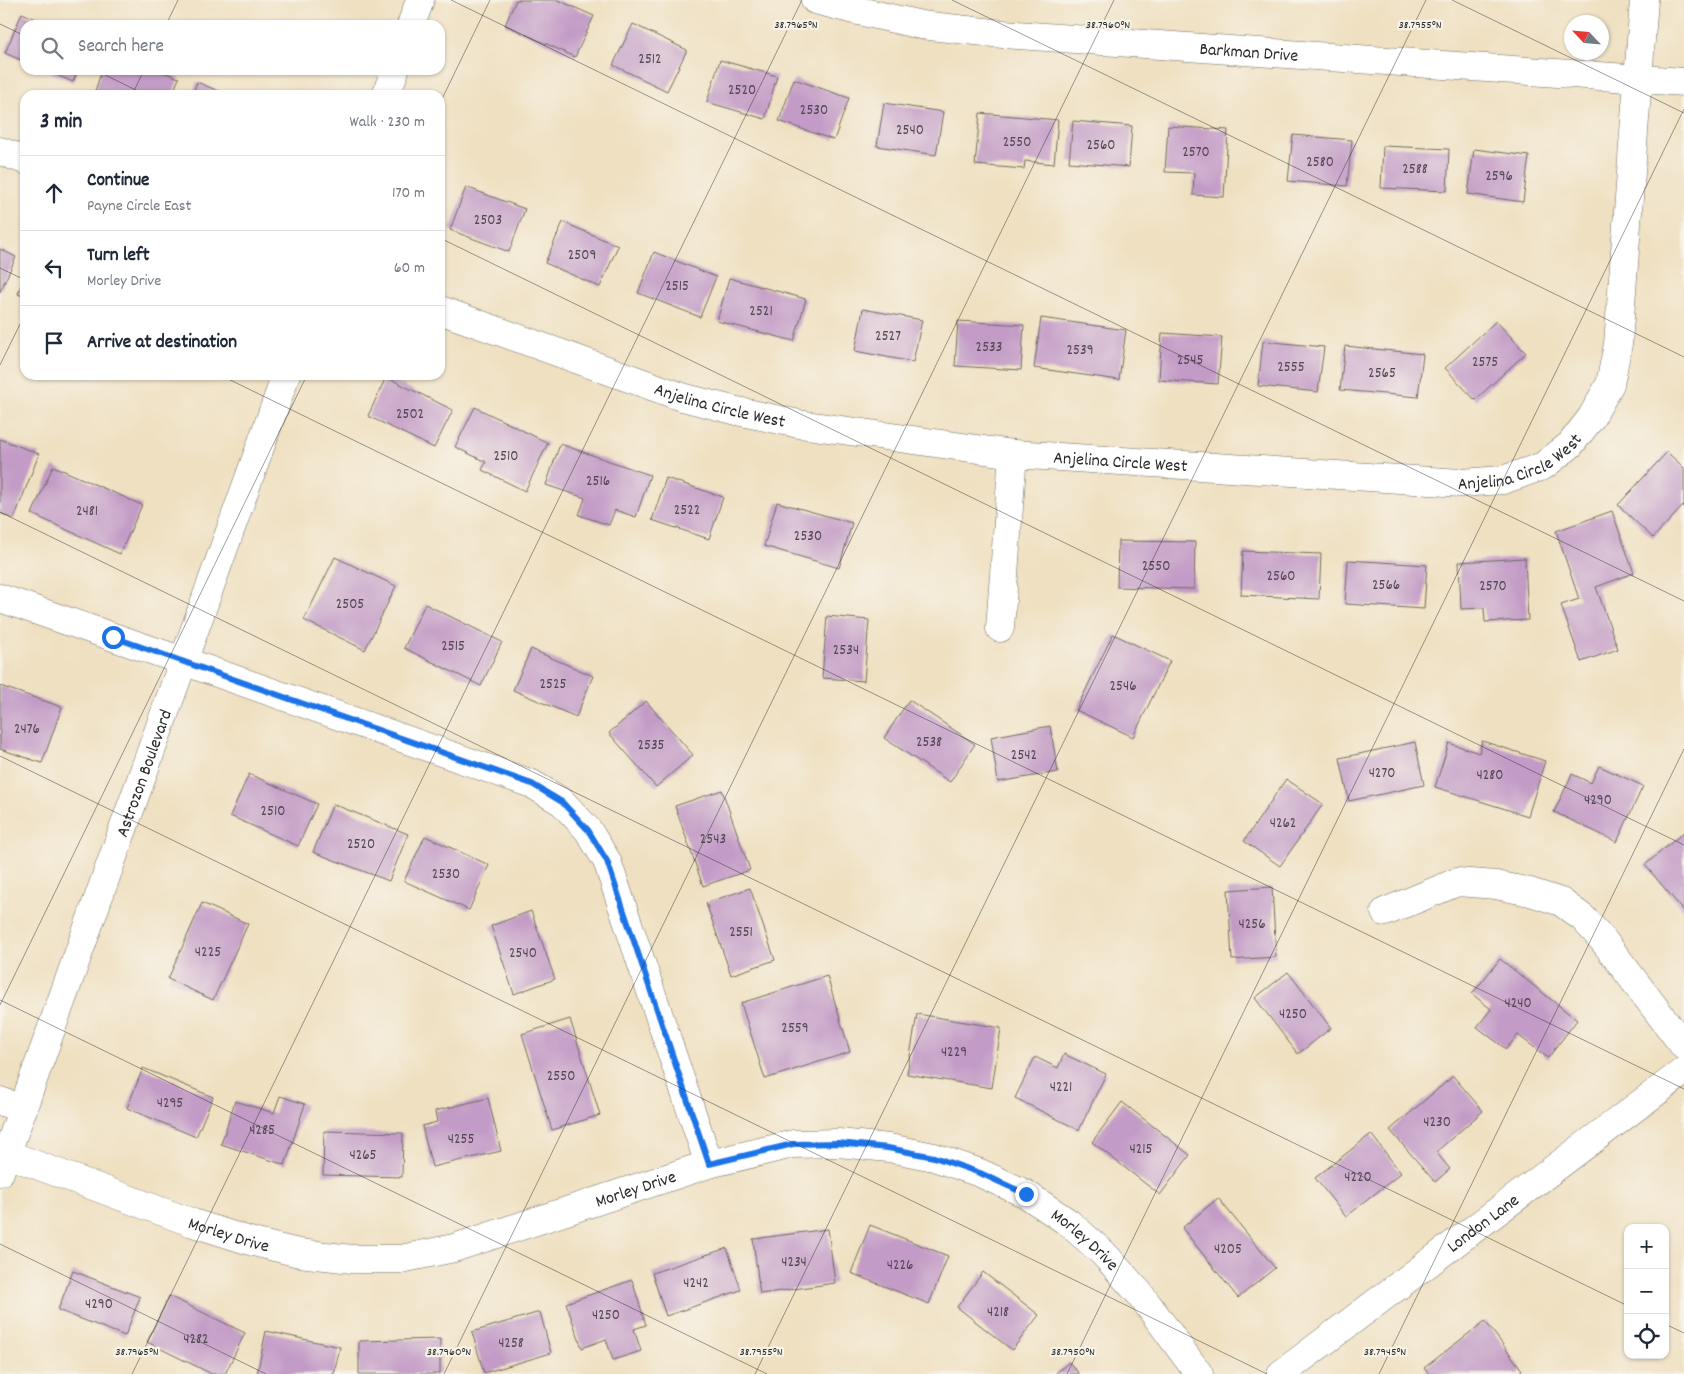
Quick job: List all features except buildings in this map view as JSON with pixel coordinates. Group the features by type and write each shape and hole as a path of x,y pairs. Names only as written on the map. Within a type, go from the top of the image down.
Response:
{"street":[{"path":"413,20 420,0"},
{"name":"Barkman Drive","path":"815,0 921,24 1003,34 1684,82"},
{"name":"Anjelina Circle West","path":"445,312 682,397 799,424 1013,454 1461,483 1503,480 1543,466 1570,445 1591,418 1610,384 1618,344 1644,0"},
{"path":"388,90 393,75"},
{"path":"0,151 20,158"},
{"name":"Astrozon Boulevard","path":"3,1163 11,1105 183,661 284,380"},
{"path":"1000,628 1013,454"},
{"path":"0,598 532,784 562,802 588,830 607,861 709,1164"},
{"path":"1385,912 1457,882 1530,892 1561,902 1583,918 1603,940 1684,1046"},
{"name":"London Lane","path":"1282,1374 1684,1071"},
{"name":"Morley Drive","path":"3,1163 253,1242 299,1253 352,1259 401,1259 454,1248 709,1164 793,1144 838,1143 888,1148 934,1157 980,1173 1026,1194 1069,1223 1103,1253 1140,1294 1198,1374"}],"route":[{"path":"113,637 532,784 562,802 588,830 607,861 709,1164 793,1144 838,1143 888,1148 934,1157 980,1173 1026,1194"}]}
